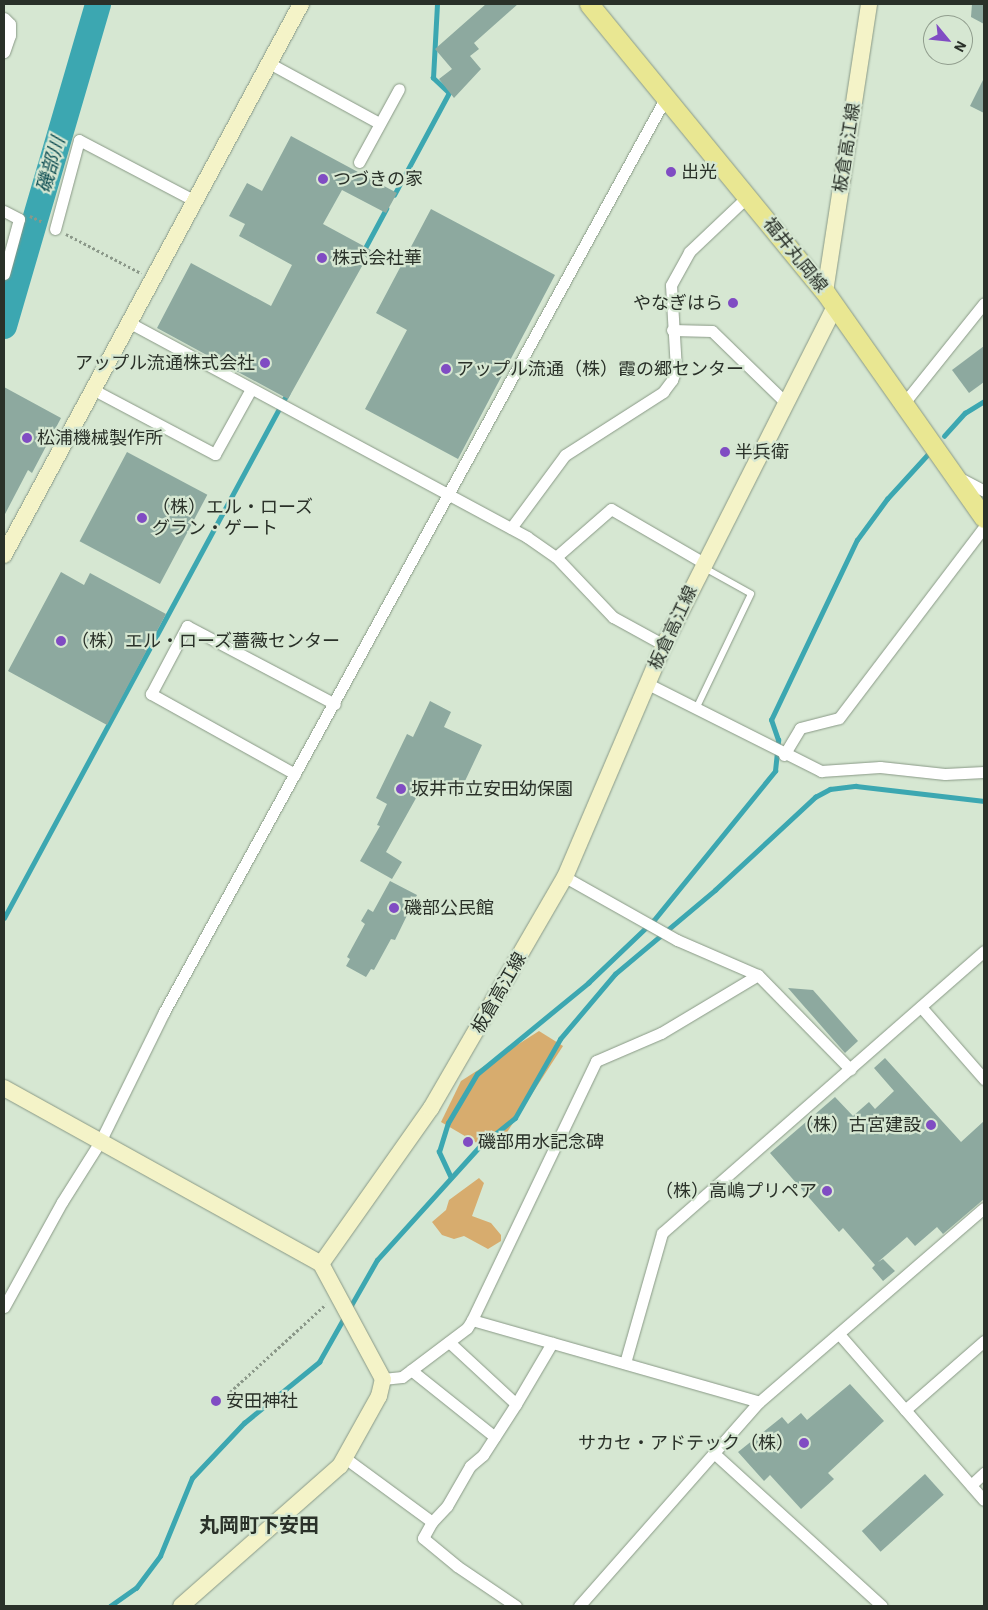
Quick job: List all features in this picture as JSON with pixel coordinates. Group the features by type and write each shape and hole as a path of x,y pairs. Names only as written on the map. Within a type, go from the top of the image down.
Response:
{"main road":[{"path":"4,555 301,4"},
{"name":"福井丸岡線","path":"589,4 666,96 830,300 984,518"},
{"name":"板倉高江線","path":"321,1264 432,1108 565,877 664,645 786,403 830,300 870,4"},
{"path":"4,1088 101,1140 321,1264 383,1379 379,1396 345,1458 290,1514 181,1606"}],"street":[{"path":"4,18 10,24 10,35 4,52"},
{"path":"269,63 379,123"},
{"path":"359,162 398,89"},
{"path":"4,1307 62,1202 101,1140 164,1012 450,494 666,96"},
{"path":"55,229 79,140 195,201"},
{"path":"511,528 565,455 663,392 676,368 672,330 671,285 677,270 689,252 748,197"},
{"path":"4,211 20,219 4,274"},
{"path":"904,403 984,303"},
{"path":"130,322 511,528 556,557 613,617 664,645"},
{"path":"672,330 712,331 786,403"},
{"path":"94,390 215,454 251,389"},
{"path":"954,474 984,490"},
{"path":"556,557 611,509 703,565"},
{"path":"784,755 800,728 839,718 984,527"},
{"path":"295,774 150,694 187,626 334,704"},
{"path":"648,684 784,755 821,771 880,767 945,774 984,772"},
{"path":"565,877 677,940 758,975 850,1069"},
{"path":"625,1363 662,1233 984,951"},
{"path":"383,1379 402,1377 467,1328 596,1061 661,1033 758,975"},
{"path":"921,1007 984,1079"},
{"path":"579,1606 716,1455 760,1402 838,1334 982,1216"},
{"path":"472,1320 760,1402"},
{"path":"838,1334 984,1500"},
{"path":"905,1410 984,1341"},
{"path":"449,1342 516,1404"},
{"path":"516,1606 457,1566 423,1538 432,1522 448,1506 470,1466 483,1456 552,1343"},
{"path":"411,1370 495,1437"},
{"path":"716,1455 882,1606"},
{"path":"345,1458 432,1522"},
{"path":"971,1485 984,1473"}],"lane":[{"path":"696,709 751,594 703,565"}],"path":[{"path":"20,219 23,212 153,280"},
{"path":"230,1392 339,1299"}],"shaded area":[{"path":"539,1031 563,1046 502,1140 487,1149 441,1122 461,1081"},
{"path":"479,1178 484,1183 472,1216 491,1223 501,1235 501,1241 488,1249 464,1236 454,1239 442,1235 432,1222 446,1210 449,1200"}],"building":[{"path":"486,4 518,4 474,43 479,49 470,56 481,69 454,98 439,79 452,69 435,49"},
{"path":"972,4 984,4 984,24 971,15"},
{"path":"984,78 984,113 970,106"},
{"path":"291,136 397,193 386,213 342,190 323,224 371,250 288,399 157,328 191,263 271,306 292,265 239,236 245,224 229,216 247,183 262,191"},
{"name":"アップル流通（株）霞の郷センター","path":"431,209 555,275 458,459 365,409 407,330 376,313"},
{"path":"984,346 984,382 969,393 952,370"},
{"name":"松浦機械製作所","path":"4,387 61,418 32,473 28,470 4,516"},
{"name":"（株）エル・ローズ グラン・ゲート","path":"127,452 207,495 160,584 80,541"},
{"name":"（株）エル・ローズ薔薇センター","path":"61,572 84,585 90,573 166,614 107,725 8,671"},
{"path":"430,701 451,712 444,727 482,745 457,798 425,782 386,852 402,862 392,879 360,861 380,826 377,825 387,804 376,798 407,734 413,737"},
{"path":"390,881 417,895 395,940 391,939 374,970 371,969 366,977 346,966 350,959 347,957 365,924 361,921 368,909 373,912"},
{"path":"788,988 813,990 858,1041 845,1053"},
{"path":"885,1058 961,1142 984,1121 984,1199 943,1234 937,1227 915,1246 907,1237 878,1262 883,1259 895,1271 883,1281 872,1268 875,1265 843,1228 839,1232 770,1153 835,1097 853,1116 869,1102 875,1109 894,1091 874,1068"},
{"name":"サカセ・アドテック（株）","path":"850,1384 884,1421 828,1473 834,1479 801,1509 770,1475 764,1481 738,1452 782,1417 788,1424 801,1413 807,1420"},
{"path":"925,1474 944,1495 881,1552 862,1531"}],"waterway":[{"name":"磯部川","path":"4,326 98,4"},
{"path":"394,195 449,93 433,78 437,4"},
{"path":"364,250 386,209"},
{"path":"4,918 287,394"},
{"path":"944,436 965,413 984,401"},
{"path":"451,1178 439,1152 448,1123 477,1074 588,983 654,920 775,771 778,740 771,720 857,540 887,499 929,453"},
{"path":"349,1309 377,1260 479,1147 515,1118 560,1039 615,974 715,890 815,797 830,789 856,786 984,801"},
{"path":"110,1606 136,1588 160,1556 192,1478 244,1423 319,1362 345,1316"}],"place":[{"name":"出光","path":"671,172"},
{"name":"つづきの家","path":"323,179"},
{"name":"株式会社華","path":"322,258"},
{"name":"やなぎはら","path":"733,303"},
{"name":"アップル流通株式会社","path":"265,363"},
{"name":"アップル流通（株）霞の郷センター","path":"446,369"},
{"name":"松浦機械製作所","path":"27,438"},
{"name":"半兵衛","path":"725,452"},
{"name":"（株）エル・ローズ グラン・ゲート","path":"142,518"},
{"name":"（株）エル・ローズ薔薇センター","path":"61,641"},
{"name":"坂井市立安田幼保園","path":"401,789"},
{"name":"磯部公民館","path":"394,908"},
{"name":"（株）古宮建設","path":"931,1125"},
{"name":"磯部用水記念碑","path":"468,1142"},
{"name":"（株）高嶋プリペア","path":"827,1191"},
{"name":"安田神社","path":"216,1401"},
{"name":"サカセ・アドテック（株）","path":"804,1443"}],"district":[{"name":"丸岡町下安田","path":"259,1524"}]}
